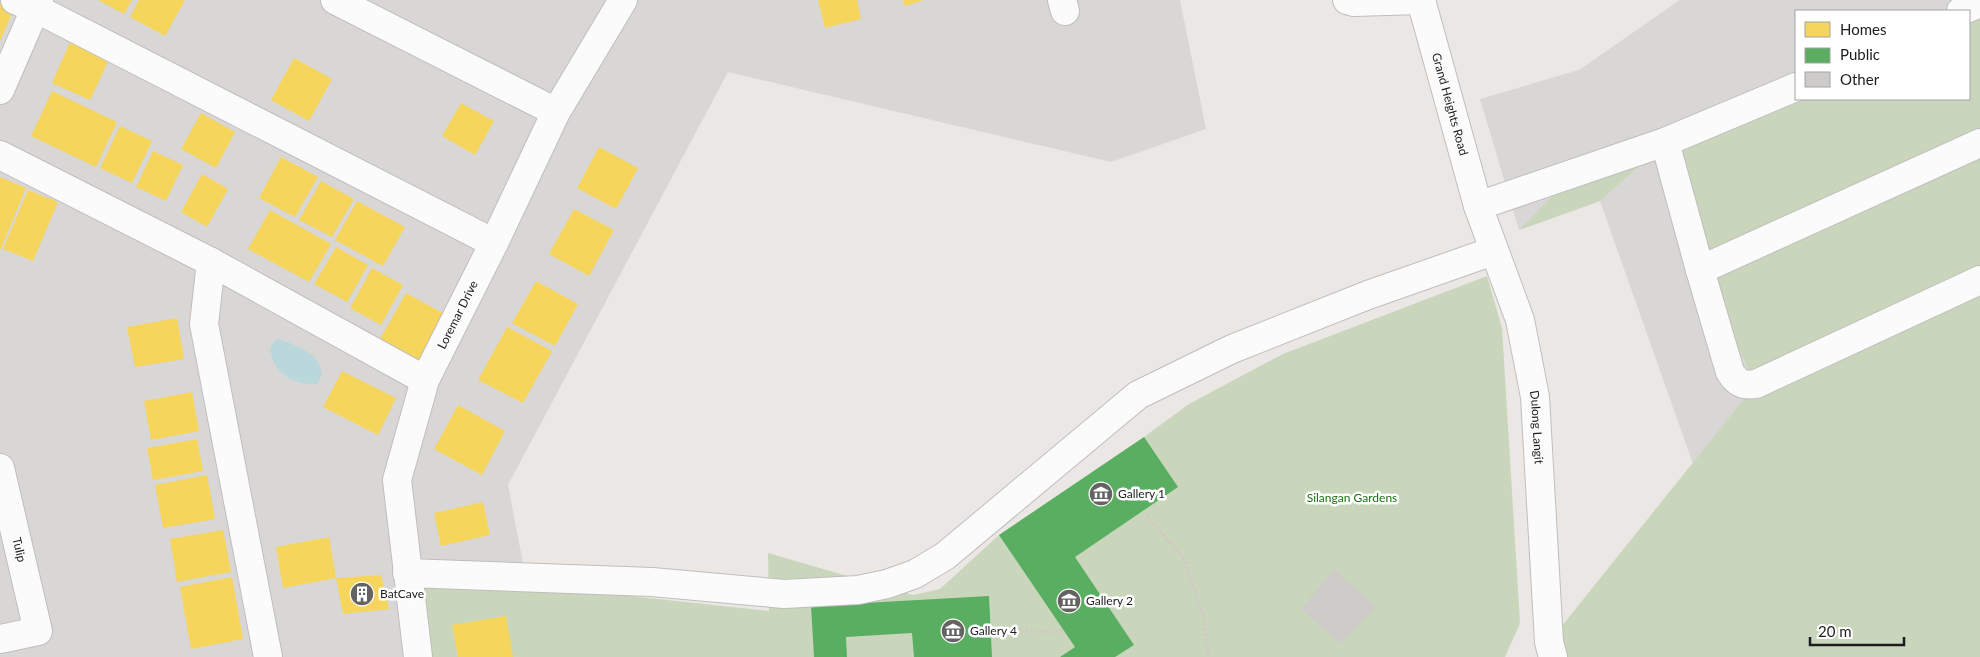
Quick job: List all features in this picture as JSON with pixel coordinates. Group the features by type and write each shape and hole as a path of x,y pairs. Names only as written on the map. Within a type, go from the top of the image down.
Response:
{"street":[{"path":"335,0 556,112"},
{"name":"Loremar Drive","path":"418,657 397,480 425,380 494,243 556,112 623,0"},
{"path":"1347,0 1354,2 1421,0"},
{"name":"Grand Heights Road","path":"1421,0 1478,206"},
{"path":"0,90 30,3 494,243"},
{"path":"1478,206 1665,142 1795,87"},
{"path":"1665,142 1730,372 1736,381 1745,385 1756,384 1980,280"},
{"path":"1700,270 1980,143"},
{"path":"0,155 211,262 425,380"},
{"name":"Dulong Langit","path":"1478,206 1520,320 1535,396 1546,652"},
{"path":"407,572 652,582 784,594 858,590 887,584 915,574 945,556 1138,395 1232,349 1368,295 1493,251"},
{"path":"211,262 204,324 268,657"},
{"name":"Tulip","path":"0,468 38,630 0,640"}],"path":[{"path":"1147,515 1184,560 1203,615 1208,657"},
{"path":"991,636 1027,630 1054,633 1063,630"}],"shaded area":[{"path":"0,0 1180,0 1206,129 1111,162 728,72 508,485 541,657 0,657"},
{"path":"1680,0 1980,0 1980,353 1698,478 1600,201 1519,230 1480,99 1579,70"}],"green space":[{"path":"1980,4 1980,657 1553,657 1549,642 1756,384 1700,270 1665,143 1600,201 1519,230 1575,173 1795,86 1795,100 1970,100 1970,10 1964,10"},
{"name":"Silangan Gardens","path":"1487,276 1502,328 1520,623 1505,657 429,657 418,573 769,611 768,553 913,595 940,589 999,535 1144,437 1189,404 1283,354"}],"water":[{"path":"276,339 298,347 317,360 322,375 317,384 292,380 279,371 270,348"}],"building: Homes":[{"path":"98,0 132,0 124,14"},
{"path":"139,0 185,0 165,36 130,17"},
{"path":"818,0 857,0 861,19 825,28"},
{"path":"903,0 924,0 905,6"},
{"path":"0,3 14,9 0,41"},
{"path":"71,40 110,57 90,100 52,83"},
{"path":"294,58 332,79 309,121 271,100"},
{"path":"52,91 117,122 96,167 31,136"},
{"path":"461,103 494,121 475,155 442,136"},
{"path":"201,113 235,132 216,168 181,149"},
{"path":"120,126 152,141 132,183 100,168"},
{"path":"599,147 638,168 616,209 577,188"},
{"path":"153,151 183,165 166,201 136,187"},
{"path":"281,157 318,177 295,217 259,198"},
{"path":"202,174 228,189 207,227 181,212"},
{"path":"0,177 26,188 0,251"},
{"path":"321,181 354,199 332,237 299,220"},
{"path":"28,190 58,202 33,261 3,249"},
{"path":"357,201 405,227 383,266 335,240"},
{"path":"574,209 614,230 589,276 549,254"},
{"path":"270,210 331,244 309,282 248,249"},
{"path":"336,247 368,265 347,302 314,284"},
{"path":"372,268 403,285 381,325 350,308"},
{"path":"536,281 578,304 555,346 512,323"},
{"path":"406,293 452,318 426,364 380,339"},
{"path":"177,318 184,359 135,367 127,327"},
{"path":"507,327 552,351 523,403 478,380"},
{"path":"342,371 396,398 378,435 323,407"},
{"path":"192,392 199,431 151,440 144,401"},
{"path":"458,405 505,431 482,475 434,449"},
{"path":"197,439 203,471 153,480 147,448"},
{"path":"207,475 215,519 163,528 155,485"},
{"path":"483,502 490,535 441,546 434,513"},
{"path":"223,530 231,572 177,582 170,539"},
{"path":"329,537 336,578 283,588 276,547"},
{"name":"BatCave","path":"381,575 389,609 343,614 336,578"},
{"path":"232,577 243,639 191,649 180,587"},
{"path":"506,616 513,657 458,657 452,625"}],"building: Public":[{"path":"1144,437 1178,487 1075,557 1134,645 1115,657 1060,657 1075,647 999,535"},
{"path":"989,596 992,657 914,657 912,633 846,637 847,657 814,657 811,606"}],"building: Other":[{"path":"1334,569 1376,607 1340,644 1301,609"}],"place":[{"name":"Gallery 1","path":"1101,494"},
{"name":"BatCave","path":"362,594"},
{"name":"Gallery 2","path":"1069,601"},
{"name":"Gallery 4","path":"953,631"}]}
